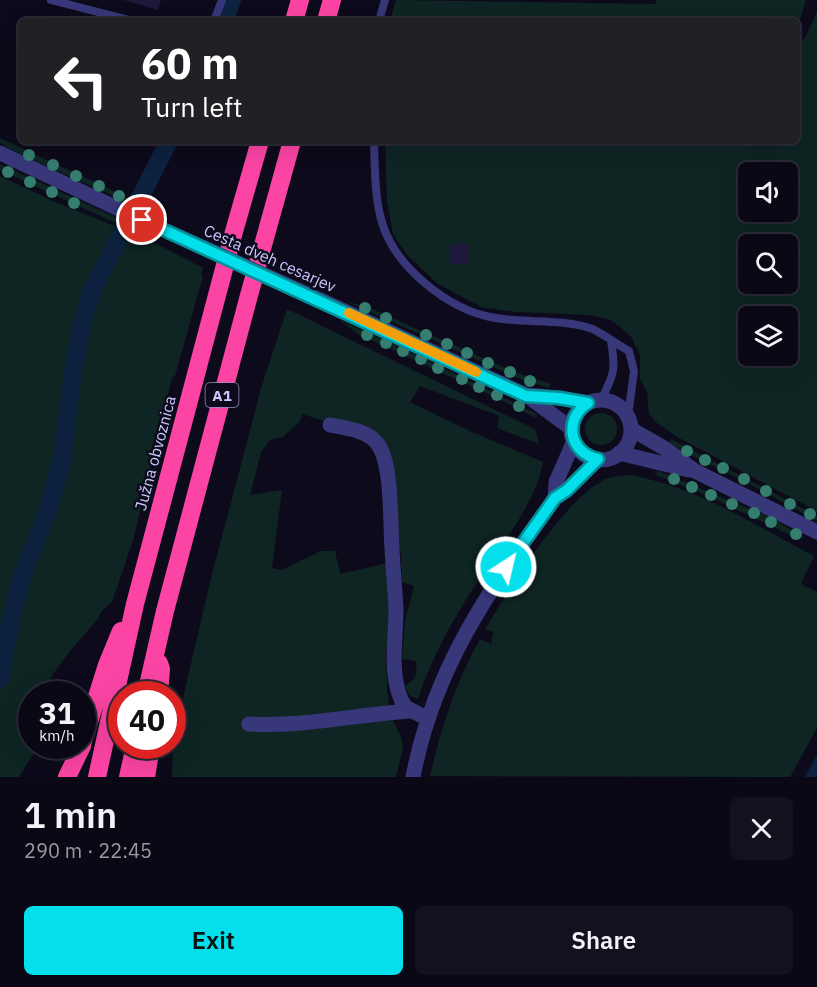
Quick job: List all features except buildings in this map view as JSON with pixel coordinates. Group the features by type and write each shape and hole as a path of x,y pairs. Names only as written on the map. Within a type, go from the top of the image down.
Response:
{"highway":[{"path":"295,18 300,0"},
{"path":"328,18 333,0"},
{"name":"Južna obvoznica","path":"97,777 134,609 259,144"},
{"name":"A1","path":"149,681 248,299 291,144"},
{"path":"96,700 107,665 134,609"},
{"path":"156,649 161,669 160,681"},
{"path":"68,777 76,759"},
{"path":"128,777 132,759"},
{"path":"146,777 149,759"}],"street":[{"name":"Cesta dveh cesarjev","path":"0,153 526,396 573,435"},
{"name":"Cesta dveh cesarjev","path":"526,396 594,401"},
{"path":"555,498 556,482 573,435 578,411 594,401 614,403 629,423 695,471 817,532"},
{"path":"573,435 581,451 598,459 605,459 619,453 627,445 629,423"},
{"path":"330,425 352,429 377,442 387,473 396,607 394,666 396,687 401,701 409,711"},
{"path":"619,453 695,471"},
{"path":"413,777 428,719 446,669 466,629 494,584 555,498 567,490 598,459"},
{"path":"249,724 286,725 327,722 370,714 409,711 428,719"}],"lane":[{"path":"51,0 121,18"},
{"path":"215,18 222,0"},
{"path":"380,18 385,0"},
{"path":"374,144 379,215 387,239 409,270 442,297 465,309 492,318 582,326 598,332 628,351 634,371 629,423"},
{"path":"594,401 614,376 611,341"}],"green space":[{"path":"396,0 656,4 656,0 806,0 800,19 391,18"},
{"path":"817,12 817,511 679,438 658,424 649,414 647,392 640,379 640,355 632,338 610,320 589,315 516,312 481,307 438,284 407,255 393,234 387,201 385,144 800,144 800,44"},
{"path":"0,138 122,195 142,209 18,153 0,143"},
{"path":"0,164 139,228 113,222 0,170"},
{"path":"0,176 55,202 147,239 203,268 201,274 203,276 175,376 172,378 133,540 112,602 100,613 99,618 76,644 50,681 18,681 18,759 30,759 19,777 0,777"},
{"path":"345,301 370,308 517,373 551,384 549,388 520,379"},
{"path":"287,309 535,429 539,444 497,428 499,416 420,386 410,402 472,432 543,462 527,506 455,618 438,649 418,699 409,695 405,686 415,676 416,661 402,659 405,621 414,586 402,582 401,551 395,549 394,487 366,434 302,414 300,421 283,437 270,440 261,452 250,495 282,490 272,568 282,570 321,551 335,551 340,574 388,563 391,608 386,652 387,688 390,714 401,737 403,747 396,777 172,777 172,759 186,759 186,685 211,578 262,385"},
{"path":"339,320 537,414 536,418 358,334"},
{"path":"601,413 612,418 617,429 612,440 601,445 590,440 585,429 590,418"},
{"path":"671,439 817,516 817,521 744,481 668,444"},
{"path":"658,471 769,517 804,537 799,539 710,497 656,475"},
{"path":"629,475 653,480 701,497 814,556 801,584 817,592 817,728 790,777 430,776 444,723 464,672 480,639 491,644 493,632 485,629 522,570 554,527 586,492 605,479"}],"water":[{"path":"817,754 817,777 805,777"}],"waterway":[{"path":"226,18 232,0"},
{"path":"0,679 11,619 23,573 46,516 62,460 73,372 82,323 92,291 167,144"}],"slow traffic":[{"path":"349,313 476,372"}],"route":[{"path":"142,220 526,396 588,403 578,411 575,417 572,435 581,451 598,459 567,490 555,498 506,567"}]}
